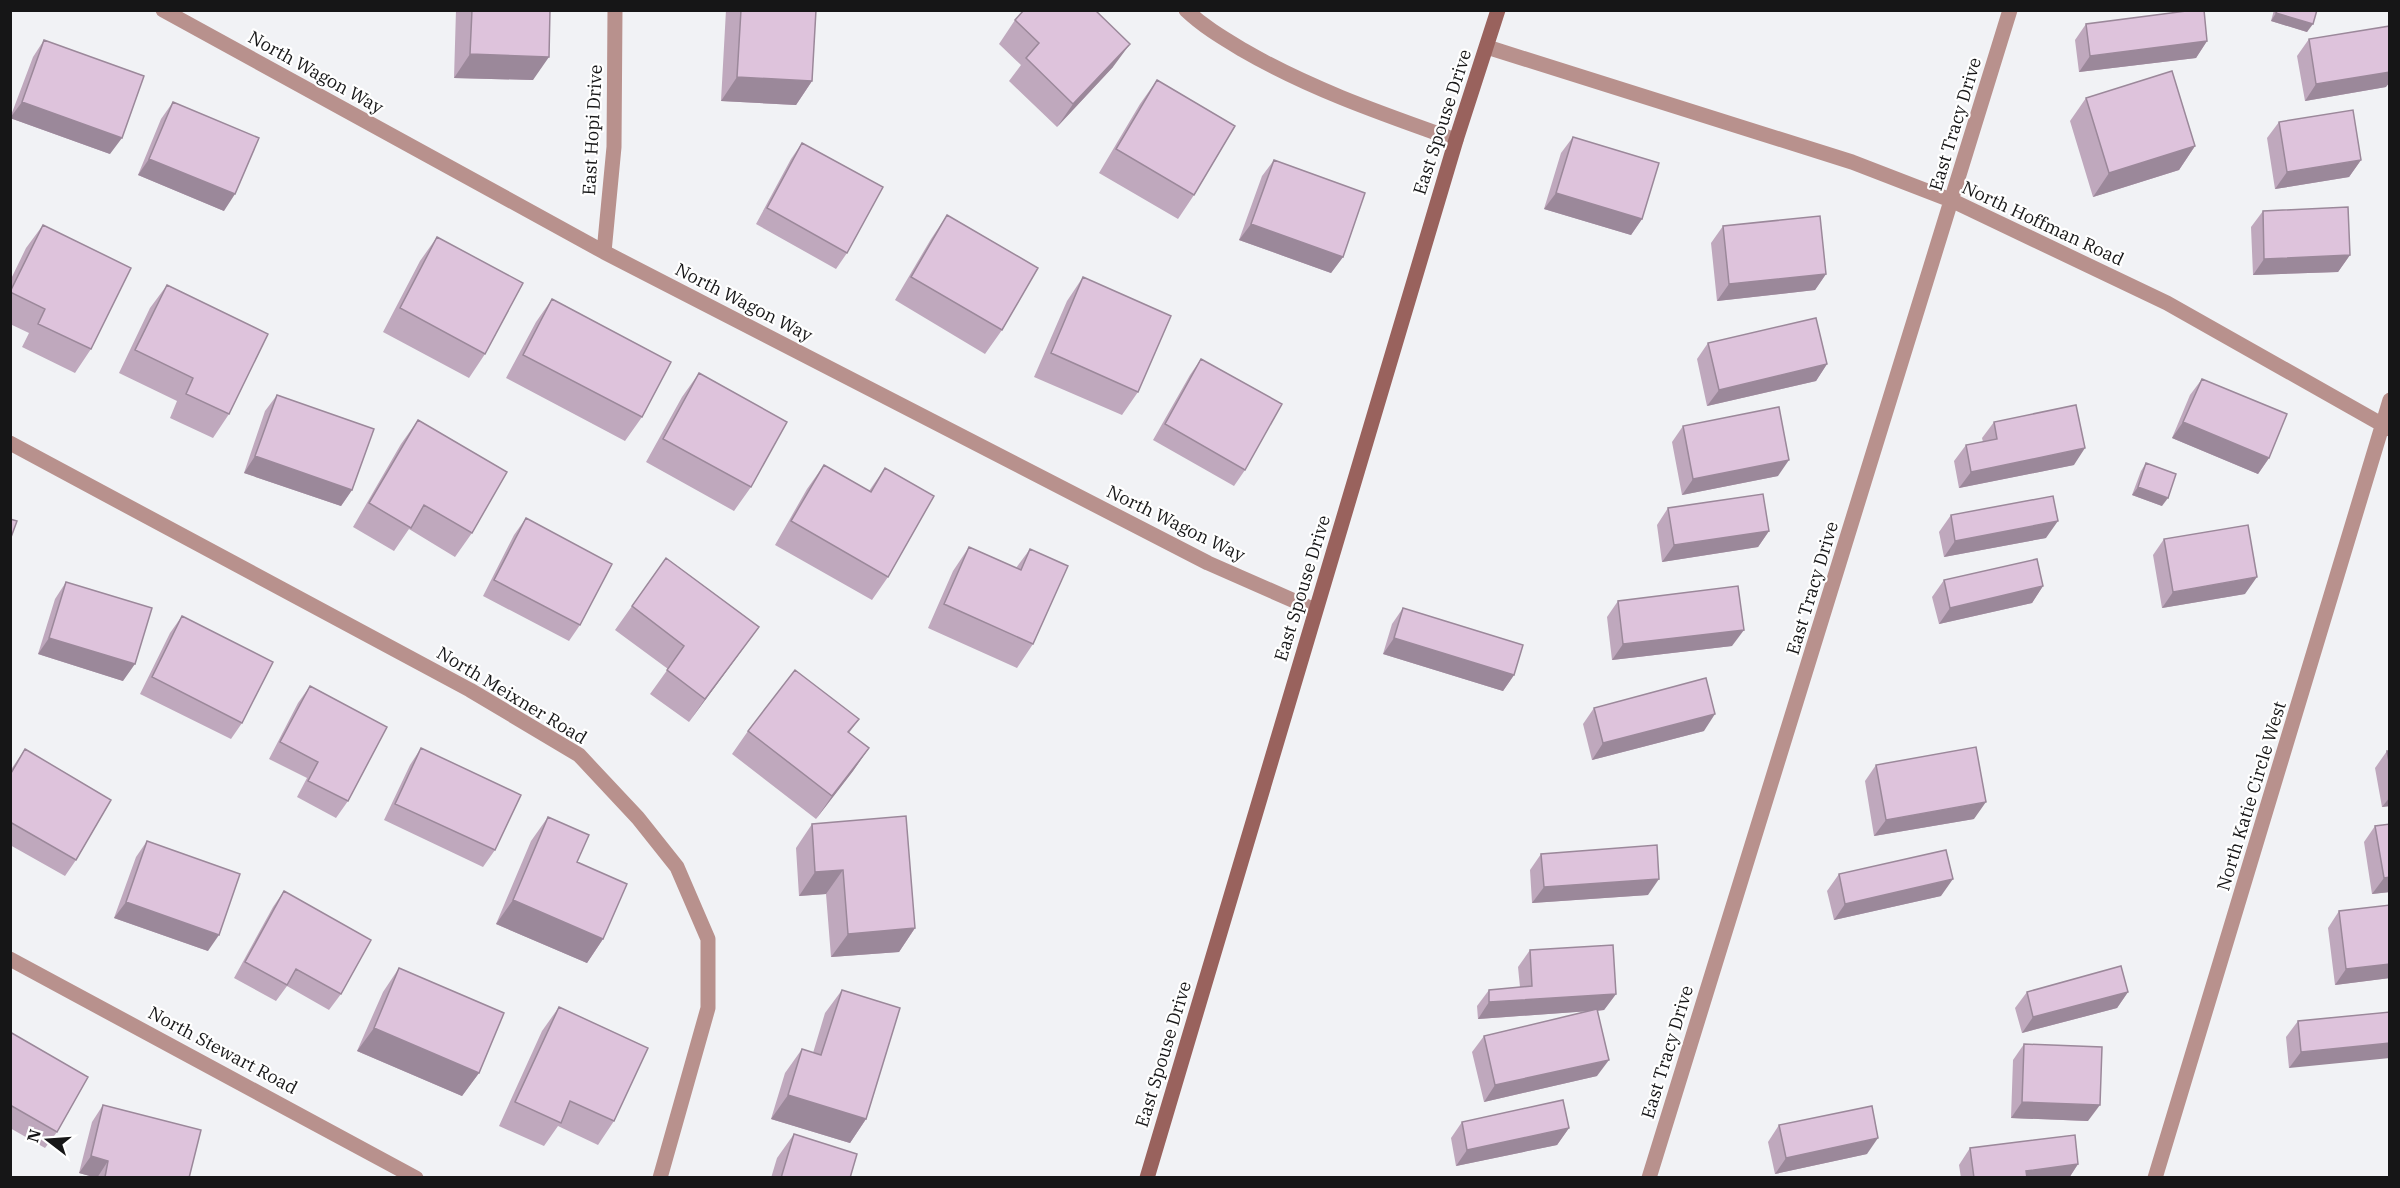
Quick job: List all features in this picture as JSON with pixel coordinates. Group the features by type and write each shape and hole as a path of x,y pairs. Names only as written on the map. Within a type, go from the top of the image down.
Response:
{"street":[{"name":"North Wagon Way","path":"163,10 604,252 1208,563 1315,610"},
{"name":"East Hopi Drive","path":"604,252 614,147 615,10"},
{"path":"1186,10 1204,27 1262,61 1336,97 1456,140"},
{"name":"East Spouse Drive","path":"1146,1178 1456,140 1498,10"},
{"name":"East Tracy Drive","path":"1649,1178 1953,201 2010,10"},
{"name":"North Hoffman Road","path":"1487,47 1852,162 1953,201 2167,303 2385,426"},
{"name":"North Katie Circle West","path":"2155,1178 2385,426 2390,400"},
{"name":"North Meixner Road","path":"10,443 470,690 579,755 638,818 677,867 708,939 708,1008 660,1178"},
{"name":"North Stewart Road","path":"10,959 416,1178"}],"building":[{"path":"472,10 550,10 549,57 470,54"},
{"path":"741,10 816,10 812,81 737,77"},
{"path":"1024,10 1095,10 1130,44 1073,104 1026,58 1039,43 1015,20"},
{"path":"2204,10 2207,41 2090,56 2086,24"},
{"path":"2277,10 2317,10 2313,24 2276,13"},
{"path":"2390,26 2390,72 2316,84 2309,39"},
{"path":"44,40 144,76 122,138 22,102"},
{"path":"2172,71 2195,146 2109,173 2086,98"},
{"path":"1157,80 1235,126 1194,195 1116,149"},
{"path":"173,102 259,138 235,194 149,159"},
{"path":"2353,110 2361,160 2287,172 2279,122"},
{"path":"1573,137 1659,163 1642,219 1556,193"},
{"path":"802,143 883,187 847,253 767,208"},
{"path":"1274,160 1365,193 1343,257 1251,224"},
{"path":"2348,207 2350,255 2264,259 2263,211"},
{"path":"947,215 1038,268 1002,330 911,277"},
{"path":"1820,216 1826,274 1729,284 1723,226"},
{"path":"43,225 131,268 91,349 38,324 45,309 10,292"},
{"path":"437,237 523,283 485,354 400,308"},
{"path":"1083,277 1171,316 1138,392 1051,353"},
{"path":"167,285 268,334 229,414 186,394 193,378 135,350"},
{"path":"552,299 671,362 642,417 523,355"},
{"path":"1816,318 1827,364 1719,390 1708,343"},
{"path":"1201,359 1282,404 1245,470 1165,424"},
{"path":"699,373 787,422 751,487 663,439"},
{"path":"2202,379 2287,414 2269,458 2183,422"},
{"path":"277,395 374,429 352,490 255,456"},
{"path":"2076,405 2085,448 1971,472 1966,445 1997,439 1994,422"},
{"path":"1779,407 1789,460 1693,479 1683,426"},
{"path":"418,420 507,472 472,533 424,505 411,528 369,503"},
{"path":"2146,463 2176,474 2168,498 2138,487"},
{"path":"824,465 871,492 885,468 934,496 888,577 791,521"},
{"path":"1763,494 1769,531 1674,545 1668,508"},
{"path":"2053,496 2058,521 1955,541 1951,515"},
{"path":"526,518 612,564 580,625 494,580"},
{"path":"10,519 17,521 10,540"},
{"path":"2248,525 2257,577 2173,592 2164,539"},
{"path":"969,547 1021,570 1030,549 1068,566 1033,644 944,604"},
{"path":"666,558 759,627 705,699 667,670 684,646 632,606"},
{"path":"2037,559 2043,586 1950,608 1944,580"},
{"path":"66,582 152,608 135,664 49,638"},
{"path":"1738,586 1744,630 1623,644 1618,601"},
{"path":"1403,608 1523,645 1514,675 1394,638"},
{"path":"182,616 273,662 242,723 152,677"},
{"path":"795,670 859,719 848,732 869,748 832,796 748,731"},
{"path":"1706,678 1715,714 1603,743 1594,708"},
{"path":"310,686 387,727 348,801 308,781 318,762 280,742"},
{"path":"1976,747 1986,802 1886,820 1876,765"},
{"path":"421,748 521,795 495,850 395,804"},
{"path":"25,749 111,800 76,860 10,822 10,775"},
{"path":"2387,751 2390,751 2390,767"},
{"path":"906,816 915,928 848,934 843,870 815,872 812,824"},
{"path":"548,817 589,835 577,862 627,884 603,939 513,900"},
{"path":"2390,824 2390,877 2384,878 2375,826"},
{"path":"147,841 240,874 219,935 126,902"},
{"path":"1657,845 1659,879 1544,887 1541,854"},
{"path":"1946,850 1953,879 1845,904 1839,874"},
{"path":"284,891 371,940 341,994 296,969 287,985 245,962"},
{"path":"2390,905 2390,964 2346,969 2339,911"},
{"path":"1613,945 1616,994 1489,1002 1489,990 1532,986 1530,950"},
{"path":"2121,966 2128,992 2033,1017 2027,992"},
{"path":"399,968 504,1013 479,1073 374,1028"},
{"path":"842,990 900,1008 866,1119 788,1095 802,1049 821,1055"},
{"path":"559,1007 648,1048 614,1121 570,1101 561,1123 515,1102"},
{"path":"1597,1009 1609,1060 1495,1085 1484,1036"},
{"path":"2390,1012 2390,1043 2301,1052 2298,1021"},
{"path":"10,1032 88,1077 57,1132 10,1105"},
{"path":"2024,1044 2102,1047 2100,1105 2022,1102"},
{"path":"1563,1100 1569,1128 1467,1150 1462,1122"},
{"path":"103,1105 201,1130 189,1178 105,1177 108,1161 91,1156"},
{"path":"1872,1106 1878,1138 1786,1158 1779,1125"},
{"path":"794,1134 857,1154 850,1178 781,1178"},
{"path":"2075,1135 2078,1164 2026,1171 2027,1178 1974,1178 1970,1148"}]}
